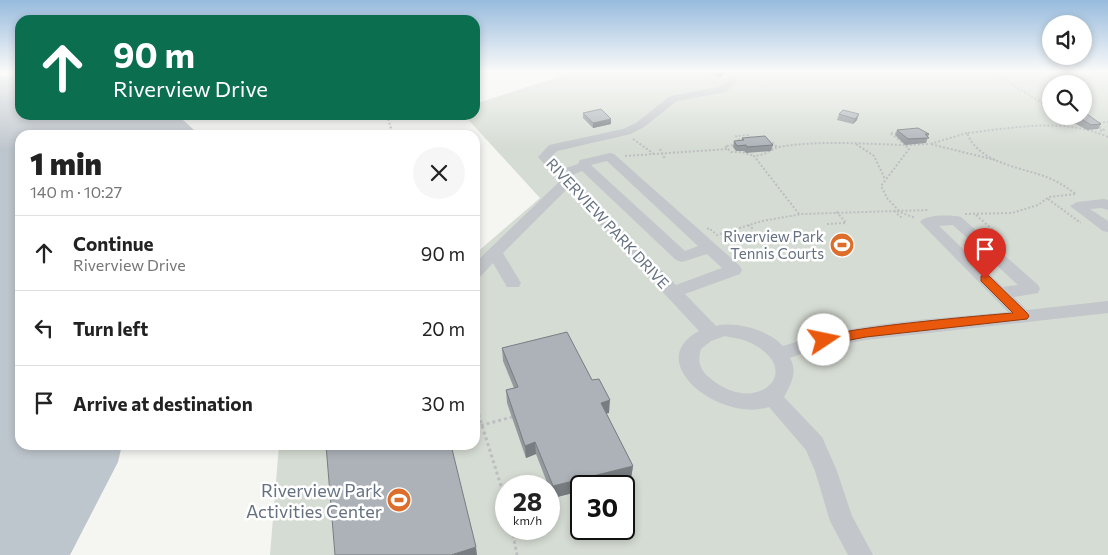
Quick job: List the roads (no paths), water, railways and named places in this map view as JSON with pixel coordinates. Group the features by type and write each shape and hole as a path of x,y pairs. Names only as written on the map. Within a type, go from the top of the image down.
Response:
{"street":[{"name":"RIVERVIEW PARK DRIVE","path":"674,98 640,125 626,132 550,151 544,157 711,332"},
{"path":"480,267 564,178 584,166 584,163 610,157 709,248 682,257 584,166"},
{"path":"1108,206 1104,203 1077,206 1108,228"},
{"path":"999,293 1032,289 956,220 927,222 931,217 999,293 1023,316"},
{"path":"495,252 513,283"},
{"path":"780,354 837,337 1108,306"},
{"path":"733,330 756,336 780,354 786,366 787,378 782,389 772,397 758,402 741,402 717,394 698,380 691,368 689,356 692,346 700,337 711,332 733,330"},
{"path":"772,397 814,444 826,471 842,521 861,555"}],"lane":[{"path":"673,292 734,270 709,248"}],"place":[{"name":"Riverview Park Tennis Courts","path":"842,245"},
{"name":"Riverview Park Activities Center","path":"399,500"}]}
